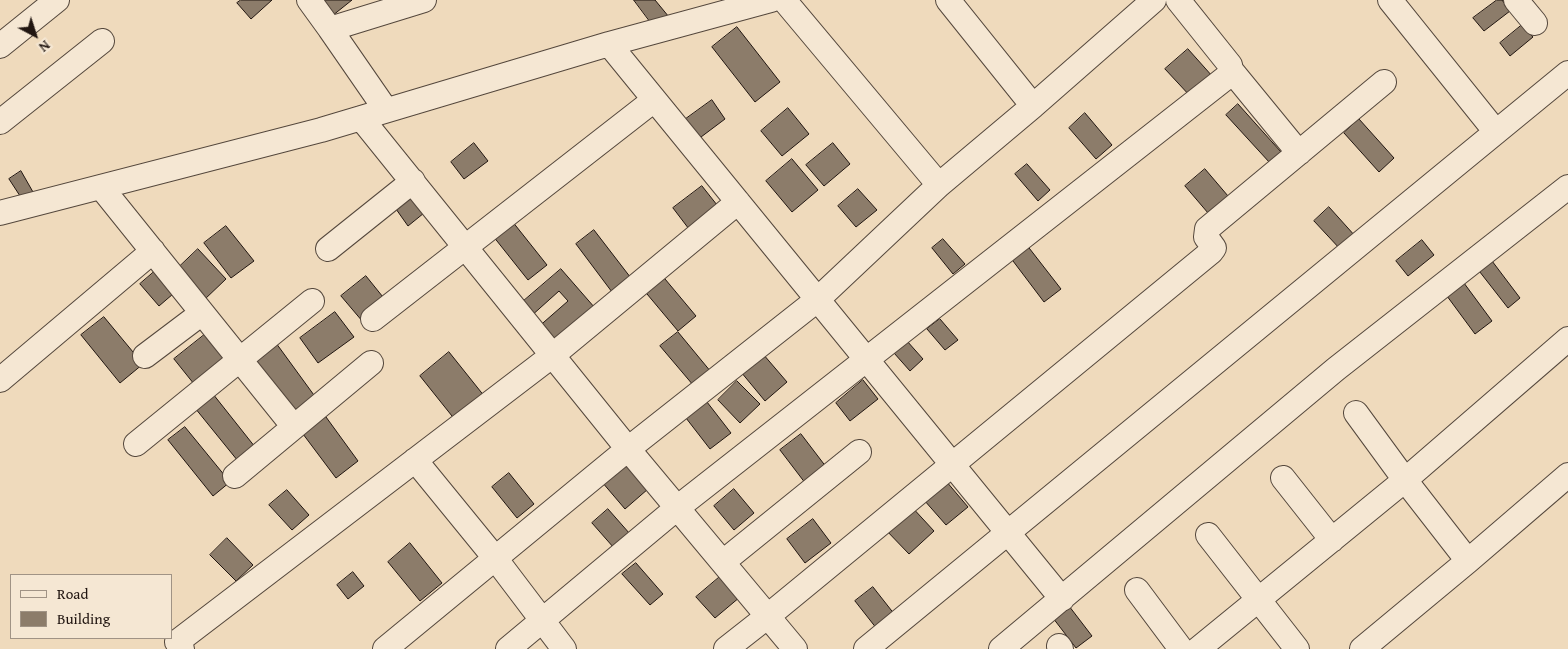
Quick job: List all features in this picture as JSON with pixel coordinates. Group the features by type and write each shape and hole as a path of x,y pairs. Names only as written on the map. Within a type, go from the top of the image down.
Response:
{"street":[{"path":"0,46 57,0"},
{"path":"309,0 386,110"},
{"path":"330,29 424,0"},
{"path":"0,213 362,118 609,44 771,0"},
{"path":"784,0 939,185"},
{"path":"948,0 1032,106"},
{"path":"385,649 628,449 817,300 939,185 1154,0"},
{"path":"1178,0 1230,65 1231,70 1299,153"},
{"path":"1390,0 1496,132"},
{"path":"1516,0 1535,22"},
{"path":"0,122 102,40"},
{"path":"609,44 1062,599"},
{"path":"508,649 677,508 1228,76 1231,70"},
{"path":"866,649 1568,73"},
{"path":"726,649 1211,252 1214,248 1206,237 1208,229 1384,82"},
{"path":"373,319 654,100"},
{"path":"362,118 628,449 796,649"},
{"path":"328,249 412,181"},
{"path":"102,187 294,427"},
{"path":"1001,649 1336,369 1568,187"},
{"path":"176,647 553,355 738,202"},
{"path":"0,380 153,251"},
{"path":"136,444 312,301"},
{"path":"145,356 202,313"},
{"path":"1198,649 1565,350"},
{"path":"235,476 371,363"},
{"path":"1356,413 1468,562"},
{"path":"723,562 859,452"},
{"path":"415,460 495,558 564,649"},
{"path":"1362,649 1468,562 1568,476"},
{"path":"1283,478 1332,540"},
{"path":"1208,535 1297,649"},
{"path":"1137,590 1181,649"}],"building":[{"path":"241,0 272,0 251,19 237,3"},
{"path":"320,0 352,0 327,20"},
{"path":"634,0 655,0 669,17 655,28"},
{"path":"1497,0 1502,0 1510,11 1484,31 1473,18"},
{"path":"1522,25 1533,37 1510,56 1500,43"},
{"path":"737,27 780,82 755,102 712,47"},
{"path":"1188,49 1213,77 1191,97 1165,69"},
{"path":"712,100 725,119 697,140 683,121"},
{"path":"1238,104 1281,152 1270,163 1226,115"},
{"path":"788,108 809,134 782,156 761,131"},
{"path":"1085,113 1112,145 1096,159 1069,128"},
{"path":"1359,119 1394,158 1379,172 1344,133"},
{"path":"474,143 488,161 464,179 451,162"},
{"path":"833,143 850,164 824,186 806,165"},
{"path":"792,159 818,190 792,212 766,181"},
{"path":"1027,164 1050,190 1038,201 1015,174"},
{"path":"1205,169 1234,203 1214,220 1185,186"},
{"path":"21,171 33,192 22,199 9,179"},
{"path":"702,186 721,210 692,233 673,208"},
{"path":"858,189 877,210 856,227 838,206"},
{"path":"412,197 424,213 408,226 396,209"},
{"path":"1329,207 1356,237 1341,250 1314,221"},
{"path":"512,221 547,265 528,280 493,236"},
{"path":"226,226 254,261 231,278 204,243"},
{"path":"594,230 634,282 615,296 576,244"},
{"path":"943,239 965,264 953,274 932,248"},
{"path":"1422,240 1434,255 1408,276 1396,261"},
{"path":"1026,244 1061,289 1044,302 1010,257"},
{"path":"198,249 226,279 204,300 176,270"},
{"path":"1489,257 1520,298 1508,308 1476,267"},
{"path":"161,266 180,288 159,306 140,284"},
{"path":"561,269 595,308 550,346 536,329 568,301 559,291 530,317 519,305"},
{"path":"660,273 696,316 678,331 642,288"},
{"path":"366,276 387,302 363,322 341,296"},
{"path":"1461,279 1492,321 1475,334 1444,292"},
{"path":"335,312 354,337 318,363 300,338"},
{"path":"104,317 143,364 120,383 81,335"},
{"path":"940,319 958,340 945,350 927,329"},
{"path":"208,332 228,356 194,384 174,359"},
{"path":"678,332 716,378 699,392 660,346"},
{"path":"907,341 923,359 910,371 894,353"},
{"path":"276,343 319,402 297,419 254,359"},
{"path":"449,352 485,397 456,421 420,376"},
{"path":"763,354 787,382 765,401 741,372"},
{"path":"863,380 878,399 850,421 836,403"},
{"path":"737,381 760,404 740,423 718,400"},
{"path":"213,394 259,452 242,466 195,408"},
{"path":"707,402 731,433 710,449 686,418"},
{"path":"326,417 358,461 336,478 303,434"},
{"path":"185,427 230,482 213,496 168,440"},
{"path":"801,434 830,472 809,488 780,450"},
{"path":"626,463 648,489 625,509 602,482"},
{"path":"509,473 534,504 517,518 492,487"},
{"path":"946,481 968,507 946,525 924,500"},
{"path":"734,489 754,513 734,530 714,506"},
{"path":"287,490 309,515 292,530 269,505"},
{"path":"910,505 934,531 909,554 884,528"},
{"path":"608,509 630,534 614,548 592,523"},
{"path":"813,519 831,543 805,563 787,539"},
{"path":"227,538 253,565 236,581 210,555"},
{"path":"410,543 442,583 420,601 388,562"},
{"path":"636,563 663,594 650,605 622,574"},
{"path":"353,572 364,586 348,599 337,585"},
{"path":"722,575 740,597 715,618 696,597"},
{"path":"873,587 895,615 877,629 855,601"},
{"path":"1069,606 1092,636 1076,648 1053,618"}]}
